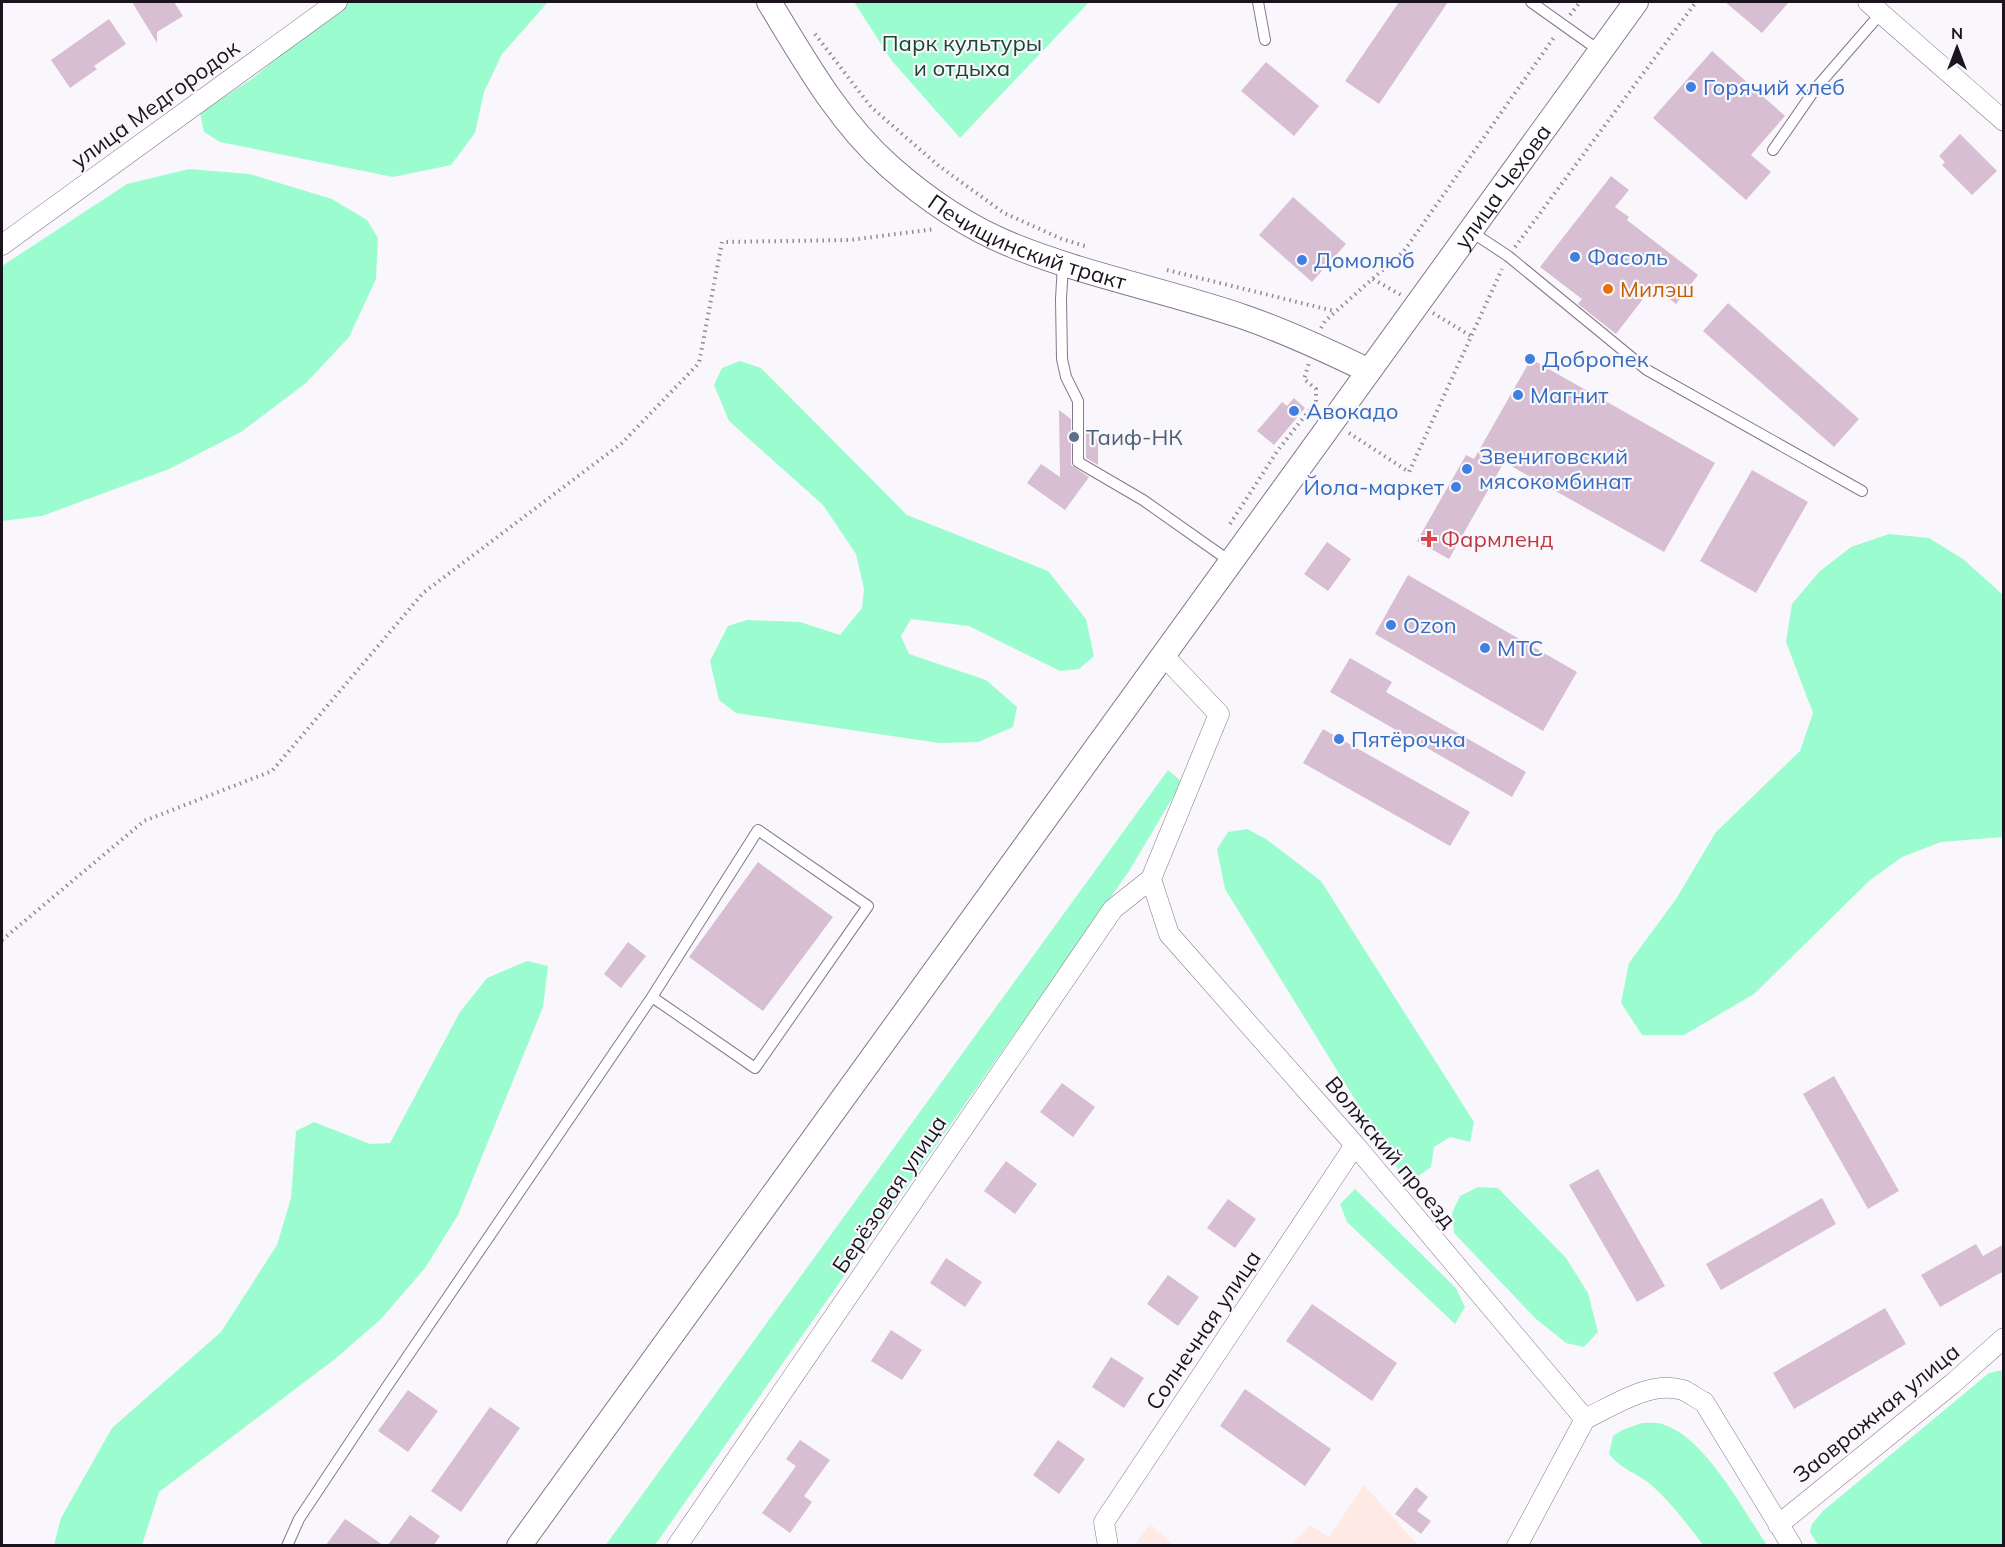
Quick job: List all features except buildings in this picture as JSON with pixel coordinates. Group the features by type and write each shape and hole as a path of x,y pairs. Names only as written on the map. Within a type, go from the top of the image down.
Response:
{"street":[{"name":"улица Медгородок","path":"2,245 337,2"},
{"name":"Печищинский тракт","path":"769,2 807,65 846,121 888,165 930,198 969,224 1013,246 1063,264 1244,317 1314,345 1369,371"},
{"name":"улица Чехова","path":"519,1545 1636,2"},
{"path":"1875,7 2004,121"},
{"path":"1151,879 1219,714 1164,656"},
{"name":"Волжский проезд","path":"1151,879 1169,934 1355,1145 1585,1419"},
{"name":"Берёзовая улица","path":"677,1545 1113,909 1151,879"},
{"name":"Солнечная улица","path":"1108,1545 1104,1522 1355,1145"},
{"name":"Заовражная улица","path":"1778,1524 1952,1384 2004,1338"},
{"path":"1517,1545 1585,1419 1639,1394 1661,1388 1684,1390 1704,1402 1792,1545"}],"lane":[{"path":"1258,2 1265,40"},
{"path":"1531,2 1600,51"},
{"path":"1773,150 1875,7"},
{"path":"1470,231 1508,256 1647,370 1862,491"},
{"path":"1063,264 1062,359 1066,377 1078,400 1078,462 1143,500 1231,562"},
{"path":"286,1545 299,1520 384,1390 652,997 758,830 868,906 755,1068 652,997"}],"path":[{"path":"1212,548 1278,450 1316,402 1316,389 1304,379 1314,345 1325,321 1404,251 1580,2"},
{"path":"813,30 871,107 939,166 1004,213 1062,238 1093,248"},
{"path":"2,940 144,821 272,771 423,593 621,443 699,363 722,242 850,240 937,228"},
{"path":"1156,267 1335,312"}],"shaded area":[{"path":"1364,1485 1418,1545 1291,1545 1310,1525 1329,1537"},
{"path":"1150,1524 1173,1545 1135,1545"}],"green space":[{"path":"345,2 548,2 502,54 484,92 475,133 451,165 393,177 220,142 204,132 200,113 253,78"},
{"name":"Парк культуры и отдыха","path":"854,2 1089,2 960,138 892,61"},
{"path":"189,169 250,174 332,199 367,220 378,238 376,279 349,337 306,383 241,432 169,469 42,516 2,521 2,266 127,184"},
{"path":"740,361 761,368 907,515 1048,571 1086,619 1094,656 1079,669 1060,671 969,626 911,619 901,636 909,654 986,680 1017,707 1013,727 978,742 939,743 736,713 719,700 710,661 728,626 747,620 800,622 840,635 862,608 864,589 856,554 823,505 729,421 714,385 722,368"},
{"path":"1889,534 1929,538 1963,559 2003,595 2003,837 1941,842 1902,857 1870,880 1754,994 1684,1035 1642,1035 1621,1003 1629,963 1676,899 1716,832 1800,751 1813,713 1786,642 1792,604 1819,572 1851,547"},
{"path":"1168,770 1182,782 1129,871 655,1545 605,1546"},
{"path":"1247,829 1266,839 1321,881 1474,1122 1470,1142 1450,1137 1434,1147 1431,1167 1414,1179 1398,1169 1225,889 1217,849 1228,832"},
{"path":"527,961 548,966 543,1007 458,1215 425,1268 381,1319 335,1359 159,1492 142,1545 54,1545 61,1518 112,1428 221,1332 277,1245 291,1198 296,1131 314,1122 370,1144 390,1143 460,1012 487,978"},
{"path":"1478,1187 1498,1188 1566,1258 1588,1293 1598,1332 1584,1347 1566,1343 1536,1319 1454,1233 1452,1213 1460,1196"},
{"path":"1355,1189 1456,1288 1465,1307 1455,1324 1347,1222 1340,1204"},
{"path":"2003,1370 2003,1545 1818,1545 1810,1532 1812,1524 1823,1511 1989,1373"},
{"path":"1642,1423 1665,1425 1695,1445 1735,1495 1767,1545 1703,1545 1658,1491 1614,1460 1609,1454 1613,1436"}],"place":[{"name":"Горячий хлеб","path":"1691,87"},
{"name":"Фасоль","path":"1575,257"},
{"name":"Домолюб","path":"1302,260"},
{"name":"Милэш","path":"1608,289"},
{"name":"Добропек","path":"1530,359"},
{"name":"Магнит","path":"1518,395"},
{"name":"Авокадо","path":"1294,411"},
{"name":"Таиф-НК","path":"1074,437"},
{"name":"Звениговский мясокомбинат","path":"1467,469"},
{"name":"Йола-маркет","path":"1456,487"},
{"name":"Фармленд","path":"1429,539"},
{"name":"Ozon","path":"1391,625"},
{"name":"МТС","path":"1485,648"},
{"name":"Пятёрочка","path":"1339,739"}]}
